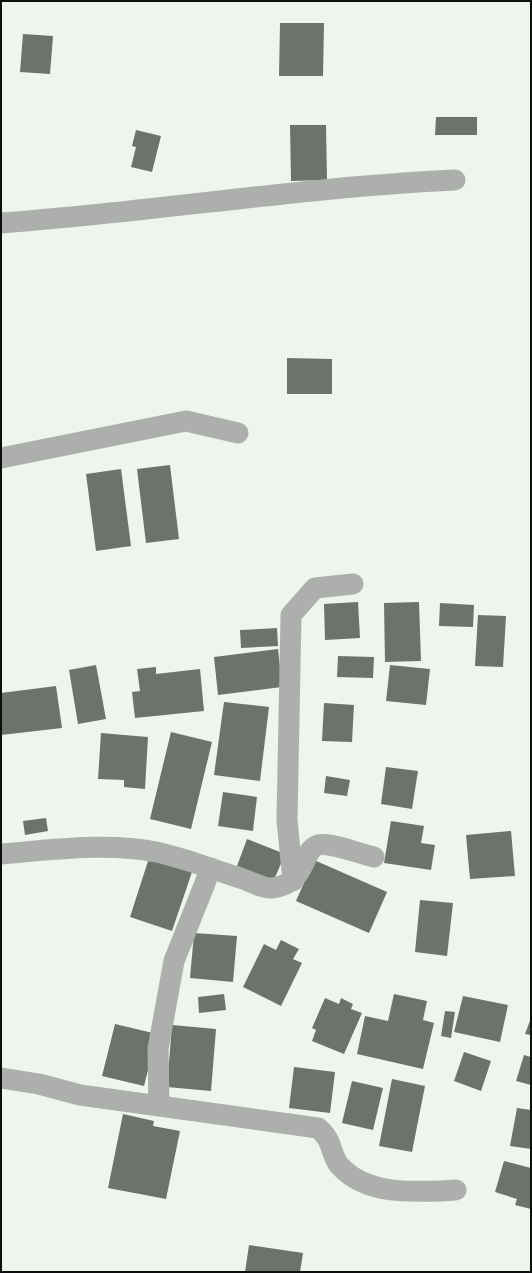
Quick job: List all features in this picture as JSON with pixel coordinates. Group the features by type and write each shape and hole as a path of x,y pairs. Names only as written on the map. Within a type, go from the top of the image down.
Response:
{"street":[{"path":"1,223 87,217 378,184 455,180"},
{"path":"1,458 186,421 238,433"},
{"path":"293,881 287,820 291,614 315,588 353,584"},
{"path":"1,854 67,849 133,848 157,852 271,888 293,881 300,872 309,852 317,846 326,845 374,857"},
{"path":"159,1106 158,1049 174,962 211,868"},
{"path":"1,1078 24,1081 80,1095 318,1128 324,1133 332,1146 338,1164 366,1185 415,1192 456,1190"}],"building":[{"path":"280,23 324,23 323,76 279,76"},
{"path":"23,34 53,36 50,74 20,72"},
{"path":"436,117 477,117 477,135 435,135"},
{"path":"290,125 326,125 327,180 291,181"},
{"path":"136,130 161,136 152,172 131,167 136,147 132,146"},
{"path":"287,358 332,359 332,394 287,394"},
{"path":"170,465 179,539 146,543 137,469"},
{"path":"121,469 131,546 96,551 86,474"},
{"path":"358,602 360,638 325,640 324,604"},
{"path":"419,602 421,661 385,662 384,603"},
{"path":"440,603 474,605 473,627 439,626"},
{"path":"478,615 506,616 503,667 475,666"},
{"path":"277,628 278,646 241,648 240,630"},
{"path":"278,649 282,687 218,695 214,657"},
{"path":"338,656 374,657 373,678 337,677"},
{"path":"96,665 106,719 78,724 69,670"},
{"path":"390,665 430,669 426,705 386,701"},
{"path":"156,667 156,674 200,669 204,711 135,718 132,692 140,691 137,669"},
{"path":"56,686 62,728 1,735 1,693"},
{"path":"224,702 269,707 260,781 214,775"},
{"path":"324,703 354,705 352,742 322,741"},
{"path":"171,732 212,742 191,829 150,819"},
{"path":"101,733 148,737 145,789 124,787 124,780 98,779"},
{"path":"386,767 418,771 412,809 381,804"},
{"path":"326,776 350,780 347,796 324,793"},
{"path":"223,792 257,797 253,831 218,826"},
{"path":"46,818 48,831 25,835 23,821"},
{"path":"391,821 424,826 421,843 435,845 431,870 384,863"},
{"path":"511,831 515,876 470,879 466,835"},
{"path":"247,839 285,854 274,880 237,866"},
{"path":"149,858 192,872 172,931 130,917"},
{"path":"314,860 387,892 369,933 296,901"},
{"path":"420,900 453,903 447,956 415,952"},
{"path":"194,933 237,936 233,982 190,978"},
{"path":"281,940 299,949 293,959 302,963 281,1006 243,987 264,944 276,950"},
{"path":"224,994 226,1010 199,1013 198,997"},
{"path":"394,994 427,1001 423,1020 434,1023 423,1069 357,1054 365,1016 388,1021"},
{"path":"463,996 508,1005 500,1042 454,1032"},
{"path":"325,998 339,1004 341,998 353,1004 351,1009 362,1013 344,1054 312,1041 316,1030 312,1028"},
{"path":"445,1011 455,1012 451,1038 441,1036"},
{"path":"531,1018 531,1035 525,1034"},
{"path":"115,1024 157,1034 144,1086 102,1076"},
{"path":"172,1025 216,1029 211,1091 167,1087"},
{"path":"464,1052 491,1061 481,1091 454,1081"},
{"path":"524,1055 531,1057 531,1085 516,1081"},
{"path":"294,1067 335,1072 330,1113 289,1108"},
{"path":"392,1079 425,1086 412,1152 379,1146"},
{"path":"352,1081 383,1088 373,1130 342,1123"},
{"path":"517,1108 531,1110 531,1149 510,1146"},
{"path":"123,1114 154,1121 153,1126 180,1131 166,1199 108,1188"},
{"path":"504,1161 531,1168 531,1209 515,1205 517,1199 495,1192"},
{"path":"249,1245 303,1253 300,1272 245,1272"}]}
